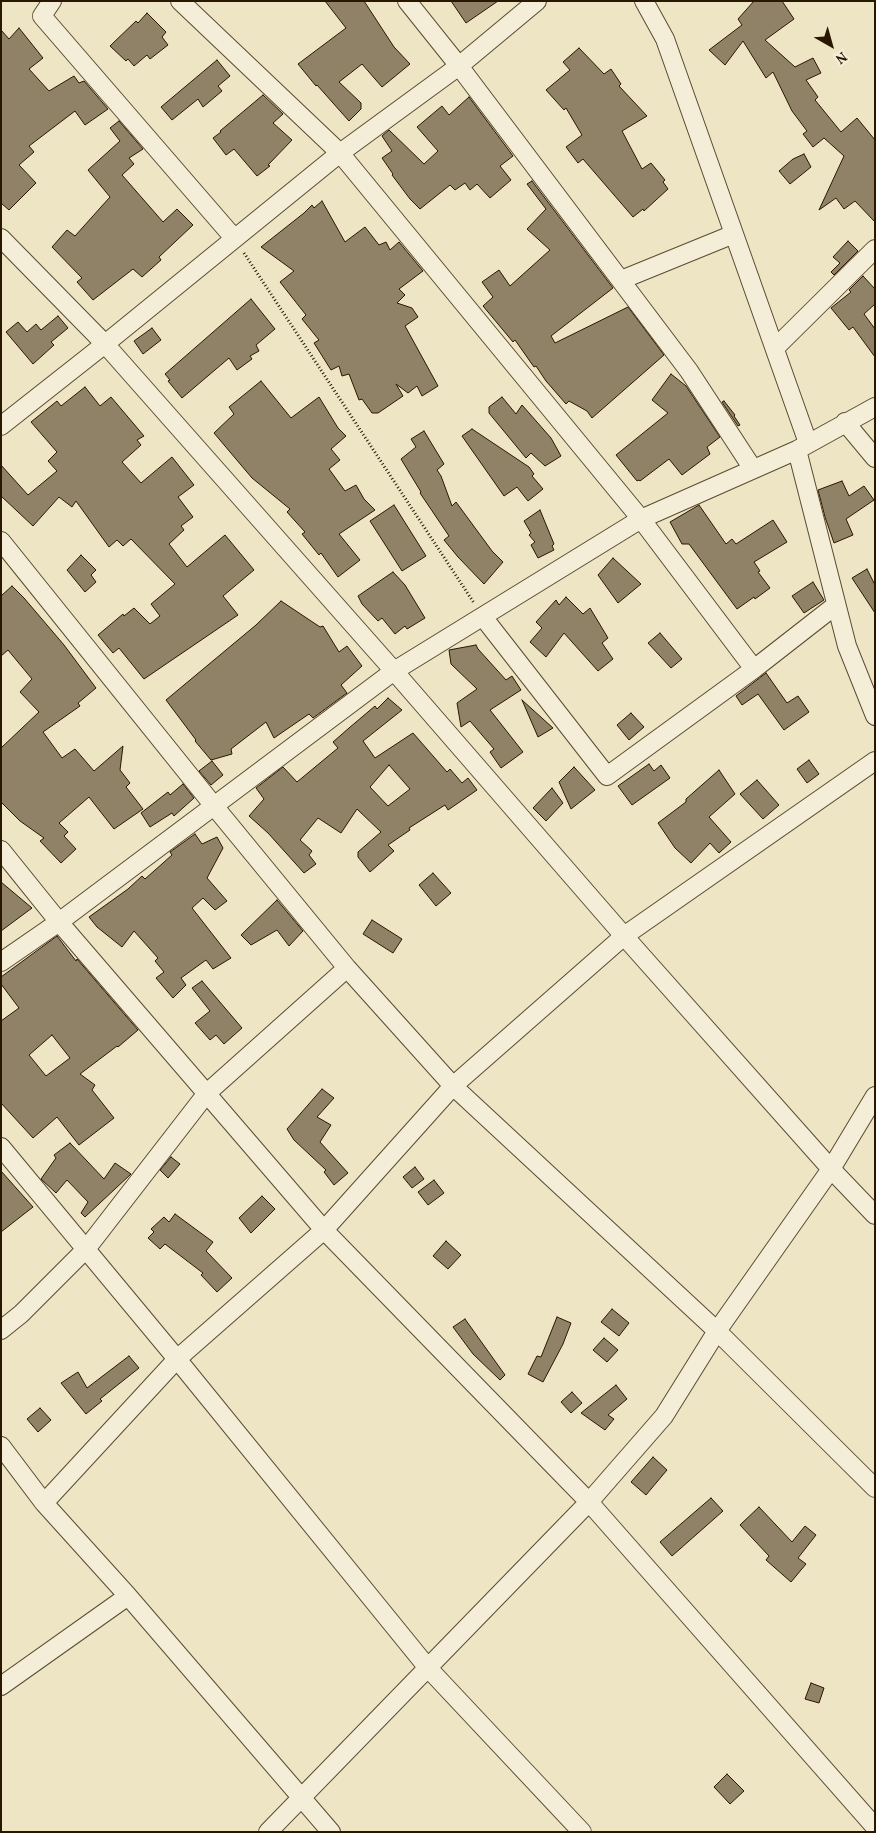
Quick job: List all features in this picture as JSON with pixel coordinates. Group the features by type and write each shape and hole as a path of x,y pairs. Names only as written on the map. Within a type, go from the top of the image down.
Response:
{"street":[{"path":"52,1 42,16 234,238"},
{"path":"180,1 340,153 641,519 754,669"},
{"path":"407,1 459,66 689,371 753,469"},
{"path":"1,426 340,153 459,66 537,1"},
{"path":"644,1 665,39 775,348 802,446 846,646 875,716"},
{"path":"620,280 734,234"},
{"path":"1,238 105,344 394,671 624,936 831,1169 875,1215"},
{"path":"775,348 875,250"},
{"path":"1,962 59,922 394,671 641,519 802,446 875,408"},
{"path":"845,422 875,458"},
{"path":"1,542 347,968 453,1086 717,1332 875,1488"},
{"path":"483,617 607,776 754,669 836,605"},
{"path":"44,1503 177,1359 324,1230 453,1086 624,936 875,761"},
{"path":"1,850 59,922 324,1230 589,1502 875,1827"},
{"path":"1,1330 21,1314 87,1248 207,1093 347,968"},
{"path":"268,1832 589,1502 664,1416 717,1332 831,1169 875,1096"},
{"path":"1,1147 87,1248 428,1668 582,1832"},
{"path":"1,1446 44,1503 128,1596 331,1832"},
{"path":"1,1686 128,1596"}],"path":[{"path":"234,238 483,617"}],"building":[{"path":"325,1 364,1 394,47 410,64 382,87 362,64 339,82 361,103 361,109 349,121 298,64 346,28"},
{"path":"451,1 498,1 466,23"},
{"path":"754,1 782,1 794,19 765,40 795,67 813,58 821,73 806,80 818,97 815,100 841,132 857,118 875,140 875,222 855,201 844,209 836,198 819,210 844,156 824,138 813,147 803,134 807,131 792,111 773,72 766,78 743,41 725,65 709,50 742,25 738,19"},
{"path":"147,13 166,32 162,37 168,45 150,59 147,55 134,66 128,59 126,61 110,46"},
{"path":"19,28 43,58 29,69 49,91 74,76 79,83 84,81 108,109 85,125 75,111 29,146 34,152 19,165 36,183 9,210 1,203 1,30 9,39"},
{"path":"579,48 604,74 611,69 621,84 619,86 647,116 622,131 642,169 651,163 665,180 663,182 668,189 644,211 643,209 633,217 583,159 578,163 566,147 582,135 566,108 564,110 546,90 570,70 563,62"},
{"path":"217,60 230,76 218,86 222,91 203,107 198,99 172,120 161,107"},
{"path":"263,95 283,114 273,123 292,140 268,165 270,166 257,176 234,149 226,155 213,138"},
{"path":"469,97 513,156 500,166 511,180 490,198 477,184 470,190 465,183 455,190 450,185 420,209 392,175 382,158 392,151 382,136 389,130 424,164 438,151 417,127 442,106 449,115"},
{"path":"119,121 143,149 129,158 134,164 122,175 163,222 177,209 193,225 159,257 161,260 142,277 133,269 93,300 77,282 82,278 52,247 67,230 75,236 110,197 88,170 120,141 110,128"},
{"path":"804,154 811,167 790,184 779,171 793,159"},
{"path":"532,181 613,288 551,336 555,343 628,307 664,355 592,418 587,411 569,401 566,404 536,366 534,367 515,340 513,342 483,306 493,297 482,282 499,270 510,286 550,250 527,229 546,209 527,184"},
{"path":"322,201 345,242 365,227 379,245 386,242 390,250 399,242 423,271 399,289 405,295 397,303 412,308 418,317 405,326 438,386 422,396 417,386 408,393 396,384 403,396 378,413 372,413 362,399 359,400 349,374 342,376 339,366 331,370 314,343 319,340 302,319 306,315 280,282 294,271 261,247 312,205 314,208"},
{"path":"848,241 858,251 834,275 831,272 840,263 833,257"},
{"path":"863,276 875,289 875,304 864,314 875,329 875,357 853,327 849,330 831,308 851,292 849,290"},
{"path":"251,299 275,329 256,345 259,351 250,356 252,359 237,370 229,358 182,398 168,381 170,380 165,374"},
{"path":"58,316 68,328 51,342 54,345 33,364 6,332 18,322 27,332 36,324 41,330"},
{"path":"152,328 161,340 143,354 134,341"},
{"path":"671,374 686,386 720,437 707,447 710,454 682,475 669,459 640,481 637,481 616,455 668,413 652,400"},
{"path":"261,381 291,418 319,397 338,428 346,436 331,449 340,460 329,469 345,491 356,485 364,499 375,510 339,534 360,560 338,577 321,553 319,555 302,534 305,532 287,512 290,509 252,478 214,433 234,414 229,407"},
{"path":"85,387 100,406 111,397 144,436 137,440 141,445 122,462 141,483 172,457 194,485 178,497 193,517 181,526 184,530 169,544 187,567 225,535 254,570 223,596 238,615 144,679 119,648 113,653 98,635 123,614 124,616 134,608 150,624 160,616 151,604 175,584 131,539 123,546 117,540 109,547 76,501 72,507 59,497 33,526 1,496 1,465 28,495 57,471 48,461 57,452 31,422 57,401 61,406"},
{"path":"502,397 516,414 522,405 551,438 561,456 545,466 531,453 526,458 489,413 489,407"},
{"path":"724,401 740,425 738,426 722,402"},
{"path":"472,429 529,467 534,474 532,476 543,489 528,501 517,487 504,496 462,436"},
{"path":"424,431 444,464 437,470 452,506 456,502 492,551 503,562 484,584 444,540 449,536 420,493 401,459 416,447 411,439"},
{"path":"842,481 849,496 864,486 874,500 846,519 853,535 834,543 818,490"},
{"path":"394,505 426,556 402,571 370,521"},
{"path":"699,505 726,544 732,539 736,544 773,520 787,542 754,562 760,571 758,572 770,588 737,609 689,544 682,544 670,522"},
{"path":"540,510 554,544 552,546 554,550 538,558 531,545 535,542 529,535 531,533 524,521"},
{"path":"81,555 96,570 91,575 96,582 85,592 67,570"},
{"path":"613,558 641,584 618,603 598,575"},
{"path":"867,569 875,585 875,613 852,578"},
{"path":"393,572 405,585 425,618 407,629 405,626 395,634 382,618 378,621 362,604 358,596"},
{"path":"813,582 824,600 804,613 792,596"},
{"path":"12,586 64,645 96,688 78,703 80,706 43,732 62,758 75,749 94,771 123,746 120,770 130,783 126,787 143,809 114,829 89,797 59,823 68,832 64,836 76,849 61,863 40,841 44,838 20,821 1,802 1,748 39,712 20,692 32,679 8,650 1,656 1,596"},
{"path":"566,597 583,614 590,608 608,638 602,643 613,659 598,671 564,633 546,657 530,642 542,628 536,622 556,600 559,605"},
{"path":"281,601 320,627 323,626 339,652 347,646 362,666 341,685 347,693 313,718 309,714 274,738 266,722 231,749 232,754 211,760 166,700 256,625"},
{"path":"660,633 682,659 671,668 648,643"},
{"path":"476,645 506,680 512,676 521,690 490,710 523,752 501,768 490,752 494,749 470,721 461,727 457,703 477,689 451,664 449,650"},
{"path":"766,673 787,703 798,696 809,712 784,730 758,694 742,705 736,696"},
{"path":"388,698 402,710 363,741 375,758 413,733 447,772 450,769 462,783 468,778 477,790 448,810 445,805 409,828 410,830 388,845 394,851 370,872 358,857 358,852 381,832 357,809 341,833 318,818 300,840 312,851 309,855 316,864 304,873 268,833 249,816 264,799 256,788 283,767 297,782 338,748 333,742 375,706 377,709","holes":["389,765 410,789 388,806 370,787"]},
{"path":"522,700 553,728 538,737"},
{"path":"631,713 644,727 629,740 617,725"},
{"path":"809,760 819,774 807,783 797,769"},
{"path":"212,761 223,775 211,785 199,771"},
{"path":"649,764 654,771 661,765 670,778 632,805 618,786"},
{"path":"574,767 595,790 571,809 559,782"},
{"path":"719,770 735,794 709,817 731,842 719,853 710,843 691,863 675,848 658,823 686,802 686,799"},
{"path":"757,780 779,805 763,819 740,794"},
{"path":"183,784 194,798 174,816 172,813 150,827 141,813 168,792 170,795"},
{"path":"552,788 563,803 546,821 533,808"},
{"path":"195,834 202,844 217,837 223,848 207,878 227,901 215,910 203,898 192,908 231,958 213,969 206,960 181,978 186,985 173,998 156,978 164,972 155,961 158,958 134,931 122,947 97,927 89,917 128,889 142,876 145,879 172,855 170,852"},
{"path":"433,873 451,893 436,906 419,885"},
{"path":"1,882 32,908 1,931"},
{"path":"277,900 303,931 289,946 277,930 251,945 241,935"},
{"path":"372,920 402,939 393,953 363,934"},
{"path":"57,936 76,961 77,959 138,1030 80,1074 95,1085 92,1090 114,1118 79,1145 57,1117 33,1138 1,1103 1,1021 19,1008 1,984 1,977","holes":["52,1035 70,1058 46,1076 29,1055"]},
{"path":"202,981 242,1028 224,1044 216,1035 210,1040 195,1023 210,1011 192,988"},
{"path":"322,1089 334,1098 317,1117 331,1125 320,1142 348,1173 334,1185 324,1172 326,1170 294,1140 287,1129"},
{"path":"70,1143 104,1179 115,1163 131,1174 85,1217 81,1213 88,1202 67,1180 56,1193 41,1179 56,1158 54,1155"},
{"path":"171,1157 180,1164 168,1178 160,1170"},
{"path":"415,1167 424,1179 412,1188 403,1177"},
{"path":"1,1171 33,1207 1,1232"},
{"path":"434,1180 444,1193 428,1205 418,1192"},
{"path":"262,1196 275,1209 251,1233 239,1218"},
{"path":"175,1214 213,1242 206,1251 232,1278 217,1292 201,1275 203,1273 165,1244 160,1249 148,1238 154,1232 151,1229 164,1217 169,1222"},
{"path":"446,1241 461,1255 448,1269 433,1256"},
{"path":"612,1309 629,1323 619,1336 601,1322"},
{"path":"557,1317 571,1323 563,1344 543,1382 528,1374 537,1356 541,1357"},
{"path":"465,1319 505,1375 500,1380 473,1354 453,1327"},
{"path":"604,1338 618,1350 607,1362 593,1350"},
{"path":"129,1356 139,1368 100,1399 102,1401 86,1414 61,1383 78,1372 87,1388"},
{"path":"616,1385 627,1399 608,1415 614,1419 605,1430 581,1413"},
{"path":"572,1392 582,1403 571,1413 561,1402"},
{"path":"40,1408 51,1420 38,1432 27,1419"},
{"path":"653,1457 667,1470 646,1495 631,1482"},
{"path":"711,1498 723,1511 672,1556 660,1542"},
{"path":"759,1507 792,1542 805,1526 816,1535 798,1558 806,1564 791,1582 766,1560 769,1556 740,1525"},
{"path":"811,1683 824,1688 819,1703 805,1699"},
{"path":"727,1774 744,1791 730,1804 714,1787"}]}
